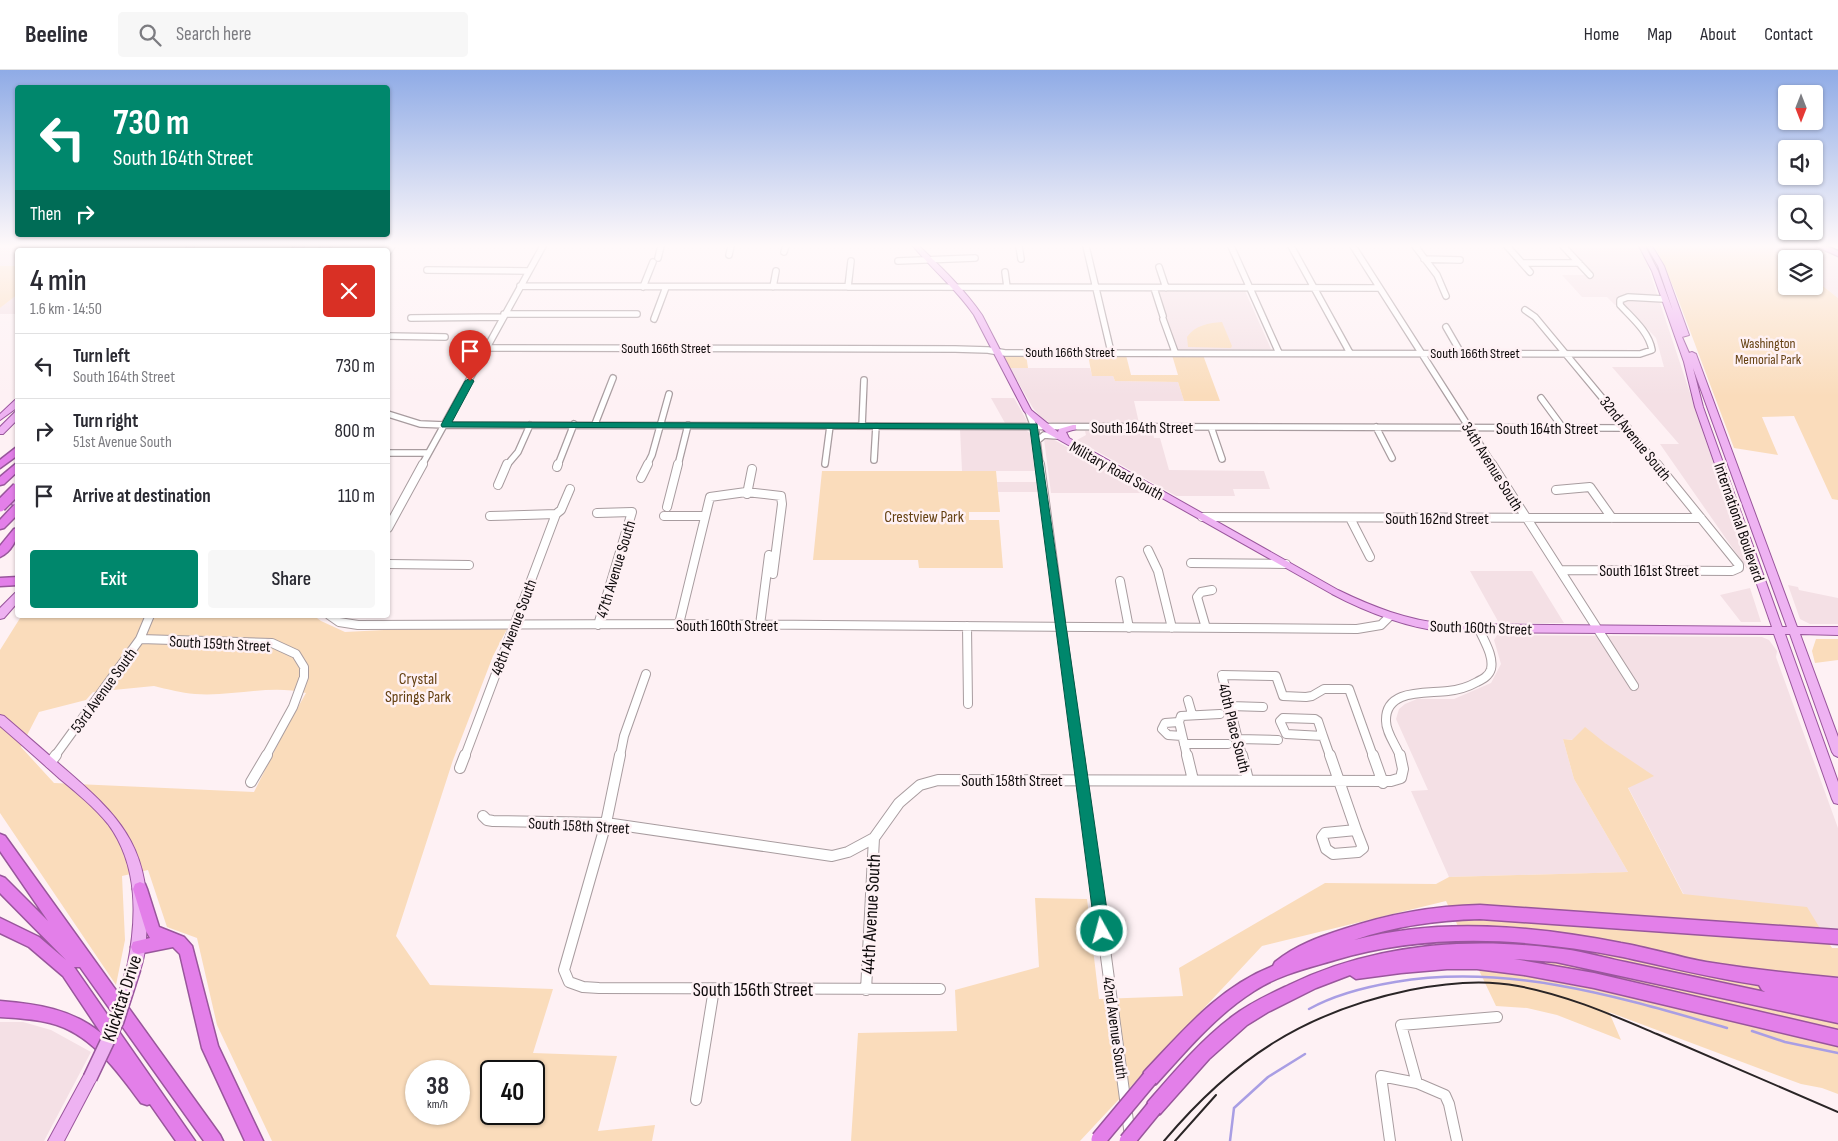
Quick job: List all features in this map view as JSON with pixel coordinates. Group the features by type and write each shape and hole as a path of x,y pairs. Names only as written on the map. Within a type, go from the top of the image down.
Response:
{"highway":[{"path":"0,454 15,444"},
{"path":"0,466 15,452"},
{"path":"0,477 15,465"},
{"path":"0,482 15,466"},
{"path":"0,506 15,491"},
{"path":"0,526 15,515"},
{"path":"0,544 15,515"},
{"path":"0,553 15,535"},
{"path":"1,583 15,581"},
{"path":"1,583 15,585"},
{"path":"0,840 214,1141"},
{"path":"0,882 102,986"},
{"path":"140,889 153,931 163,937 178,940 188,951 210,1048 254,1141"},
{"path":"1275,972 1296,954 1324,942 1386,922 1448,912 1480,912 1838,937"},
{"path":"0,925 34,942 68,971 186,1141"},
{"path":"1098,1140 1150,1078 1220,1008 1247,986 1275,972 1337,950 1374,941 1487,932 1584,944 1717,971 1838,986"},
{"path":"138,947 163,941 178,940"},
{"path":"1129,1141 1154,1108 1192,1064 1250,1013 1301,985 1372,960 1412,954 1470,950 1514,950 1556,955 1603,964 1838,1015"},
{"path":"1320,978 1386,967 1435,962 1476,962 1529,967 1582,977 1791,1029 1838,1038"},
{"path":"1717,971 1758,983 1838,1001"},
{"path":"0,1009 26,1010 51,1014 75,1023 97,1037 119,1060 181,1141"}],"main road":[{"name":"Military Road South","path":"964,296 978,315 1028,411 1057,436 1357,604 1389,617"},
{"name":"International Boulevard","path":"1663,296 1688,362 1699,407 1838,799"},
{"name":"International Boulevard","path":"1672,296 1838,752"},
{"path":"1664,299 1677,309"},
{"path":"0,406 13,410"},
{"path":"0,418 13,410"},
{"path":"0,422 13,410"},
{"path":"0,427 13,410"},
{"path":"0,432 13,410"},
{"path":"1066,441 1062,432 1073,427"},
{"path":"0,500 15,502"},
{"path":"0,615 15,599"},
{"name":"South 160th Street","path":"1389,617 1427,626 1479,629 1838,630"},
{"name":"Klickitat Drive","path":"0,719 97,804 114,824 130,852 140,889 141,911 138,947 134,968 117,1021 90,1078 56,1141"}],"street":[{"path":"390,524 488,348 515,296"},
{"path":"654,319 663,296"},
{"path":"1099,296 1111,352"},
{"path":"1156,296 1175,352"},
{"path":"1254,296 1279,353"},
{"path":"1318,296 1350,353"},
{"name":"34th Avenue South","path":"1384,296 1634,686"},
{"name":"South 166th Street","path":"488,348 954,348 996,351 1640,354 1652,350 1651,343 1619,304 1621,299 1628,297 1664,299"},
{"name":"32nd Avenue South","path":"1525,310 1535,317 1738,562 1739,568 1737,570"},
{"path":"411,318 637,314"},
{"path":"1446,326 1461,353"},
{"path":"390,336 444,337"},
{"path":"596,424 613,378"},
{"path":"862,426 864,380"},
{"path":"641,478 652,455 669,394"},
{"path":"1541,398 1563,428"},
{"name":"42nd Avenue South","path":"1028,411 1037,441 1063,628 1129,1141"},
{"name":"South 164th Street","path":"390,415 420,424 445,425 1628,428"},
{"path":"557,467 574,424"},
{"path":"498,485 508,462 518,452 530,425"},
{"path":"667,507 688,425"},
{"path":"825,464 830,426"},
{"path":"874,460 876,426"},
{"path":"1211,427 1222,459"},
{"path":"1376,427 1392,458"},
{"path":"1037,441 1039,437 1044,435 1057,436"},
{"path":"390,452 428,453"},
{"path":"747,494 752,469"},
{"path":"1556,490 1590,487 1612,518"},
{"name":"48th Avenue South","path":"460,768 556,514 561,510 570,489"},
{"path":"679,624 710,497 716,494 780,495 782,501 773,574"},
{"name":"47th Avenue South","path":"597,512 632,512 598,625"},
{"path":"490,516 556,514"},
{"path":"664,516 704,516"},
{"name":"South 162nd Street","path":"1202,517 1701,518"},
{"path":"1350,518 1370,557"},
{"path":"1148,550 1158,571 1172,628"},
{"path":"760,625 769,555"},
{"path":"1191,563 1286,564"},
{"path":"390,564 469,564"},
{"name":"South 161st Street","path":"1560,570 1737,570"},
{"path":"1120,581 1129,628"},
{"path":"1206,628 1197,596 1201,592 1212,590"},
{"name":"South 160th Street","path":"334,618 339,622 358,625 679,624 1364,629 1381,625 1389,617"},
{"name":"53rd Avenue South","path":"50,763 140,639 149,618"},
{"path":"967,626 968,704"},
{"name":"South 158th Street","path":"483,816 493,821 606,823 820,856 832,856 848,852 874,838 899,802 912,791 932,781 1248,780 1383,783 1399,780 1404,770 1388,726 1386,716 1390,706 1394,701 1408,694 1450,691 1488,675 1492,666 1479,629"},
{"name":"South 159th Street","path":"140,639 259,642 283,646 297,655 302,661 305,672 304,684 251,782"},
{"path":"606,823 624,736 646,674"},
{"name":"40th Place South","path":"1248,780 1222,675 1276,676 1283,696 1306,697 1312,696 1324,689 1349,689 1383,783"},
{"path":"1188,700 1192,714"},
{"path":"1230,706 1263,707"},
{"path":"1220,714 1192,714 1165,723 1162,729 1168,734 1183,740 1228,744"},
{"path":"1180,719 1193,780"},
{"path":"1323,736 1286,734 1280,719 1315,719 1318,721 1356,830"},
{"path":"1238,739 1278,740"},
{"name":"South 156th Street","path":"606,823 564,970 567,980 572,985 714,989 940,989"},
{"name":"44th Avenue South","path":"866,990 874,838"},
{"path":"696,1100 714,989"},
{"path":"1417,1084 1401,1025 1497,1017"},
{"path":"1390,1141 1382,1076 1417,1084 1445,1095 1449,1104 1457,1141"}],"shaded area":[{"path":"15,296 15,314 0,314 0,308"},
{"path":"1158,296 1247,296 1271,349 1176,350"},
{"path":"1658,296 1750,573 1660,444 1679,444 1612,367 1664,367 1656,338 1625,305 1615,305 1607,297 1582,297"},
{"path":"1010,368 1090,368 1092,375 1113,376 1115,381 1178,382 1184,401 1134,401 1139,423 1052,423 1043,420 1033,408"},
{"path":"991,398 1014,398 1027,421 1024,424 1005,423"},
{"path":"960,429 1024,429 1030,433 1035,471 962,471"},
{"path":"1085,431 1153,432 1154,438 1160,438 1169,470 1264,471 1270,489 1233,489 1235,496 1176,496 1077,440 1086,435"},
{"path":"1051,438 1149,493 1051,493 1044,439"},
{"path":"997,482 1037,482 1039,492 998,492"},
{"path":"1470,571 1532,571 1564,623 1499,623"},
{"path":"1788,585 1798,587 1799,590 1838,598 1838,624 1810,624 1800,619"},
{"path":"1750,588 1761,622 1741,622 1720,595"},
{"path":"1497,635 1762,637 1769,640 1777,651 1776,657 1838,828 1838,929 1696,918 1605,743 1563,739 1574,779 1628,872 1449,877 1411,791 1428,790 1396,719 1399,709 1417,699 1454,699 1491,683 1501,664 1494,640"},
{"path":"0,1022 23,1022 51,1030 91,1052 44,1141 0,1141"}],"green space":[{"path":"0,296 15,296 15,296 0,308"},
{"name":"Washington Memorial Park","path":"1677,296 1835,296 1838,298 1838,500 1832,499 1794,416 1762,417 1778,455 1734,448"},
{"path":"1222,322 1232,346 1231,348 1188,347 1187,337 1198,327"},
{"path":"1026,354 1028,368 1010,368 1003,355"},
{"path":"1088,355 1126,355 1131,375 1178,375 1172,355 1203,355 1220,401 1184,401 1178,382 1115,381 1113,376 1092,376"},
{"name":"Crestview Park","path":"822,471 996,471 1000,512 969,512 969,520 999,520 1003,568 919,568 918,560 813,560"},
{"name":"Crystal Springs Park","path":"20,618 317,618 345,632 403,629 507,629 493,656 453,760 396,936 430,985 553,989 533,1053 617,1056 598,1131 655,1125 652,1141 272,1141 217,1025 197,938 167,927 148,870 122,876 125,940 116,985 0,813 0,650","holes":["154,686 195,694 223,694 265,690 306,693 254,792 54,783 21,747 39,712 86,700 93,692"]},
{"path":"1816,639 1838,639 1838,660 1815,663 1812,651"},
{"path":"1585,727 1654,776 1628,788 1683,894 1807,907 1832,948 1838,948 1838,1094 1822,1088 1801,1084 1609,1012 1621,1040 1557,1015 1527,1008 1496,1006 1446,901 1262,946 1080,1141 851,1141 858,1033 957,1031 955,990 1039,967 1035,898 1087,899 1099,999 1183,996 1179,968 1325,883 1436,884 1449,877 1628,872 1574,779 1563,739 1572,740"}],"waterway":[{"path":"1309,1009 1340,995 1384,984 1438,977 1480,977 1522,980 1563,986 1646,1005 1727,1028"},
{"path":"1752,1031 1785,1042 1838,1053"},
{"path":"1230,1141 1234,1108 1268,1077 1305,1054"}],"tram line":[{"path":"1164,1141 1190,1112 1244,1063 1273,1043 1304,1026 1337,1011 1372,999 1410,990 1464,983 1518,986 1572,1000 1640,1027 1838,1112"},
{"path":"1175,1141 1216,1095"}],"route":[{"path":"470,381 445,425 1034,426 1063,628 1102,931"}]}
